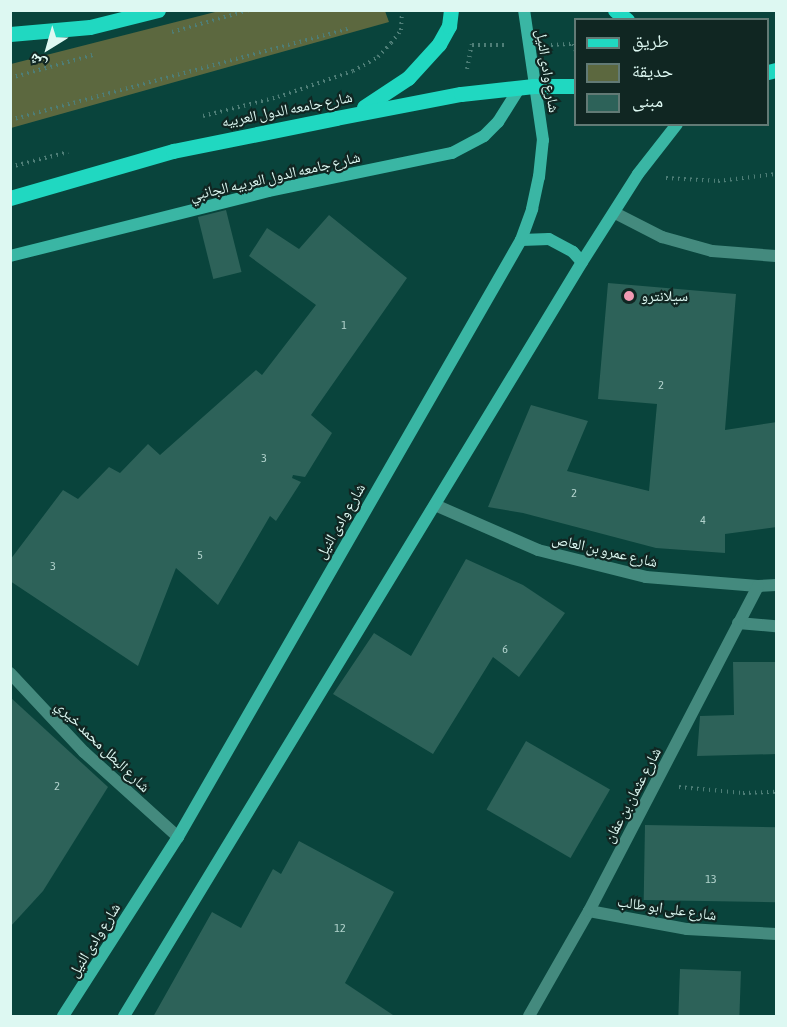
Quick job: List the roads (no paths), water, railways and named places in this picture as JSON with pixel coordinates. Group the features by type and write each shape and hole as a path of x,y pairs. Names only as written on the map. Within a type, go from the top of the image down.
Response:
{"main road":[{"path":"10,34 90,27 158,10"},
{"path":"336,118 370,105 408,78 439,44 449,26 451,10"},
{"name":"شارع جامعه الدول العربيه","path":"10,198 173,151 336,118 461,94 527,87 574,86"}],"street":[{"name":"شارع وادى النيل","path":"63,1017 178,837 521,240 532,209 539,177 543,140 527,87 524,10"},
{"name":"شارع جامعه الدول العربيه الجانبي","path":"10,256 268,191 452,153 484,136 527,87"},
{"path":"123,1017 582,262 639,174 675,126"},
{"path":"615,213 662,237 712,251 777,256"},
{"path":"521,240 549,238 573,252 582,262"},
{"name":"شارع عمرو بن العاص","path":"435,505 538,550 646,577 758,586 777,585"},
{"name":"شارع عثمان بن عفان","path":"529,1017 589,910 758,586"},
{"path":"738,623 777,626"},
{"name":"شارع البطل محمد خيري","path":"10,673 84,753 178,837"},
{"name":"شارع على ابو طالب","path":"589,910 687,929 777,934"}],"place":[{"name":"سيلانترو","path":"629,296"}]}
